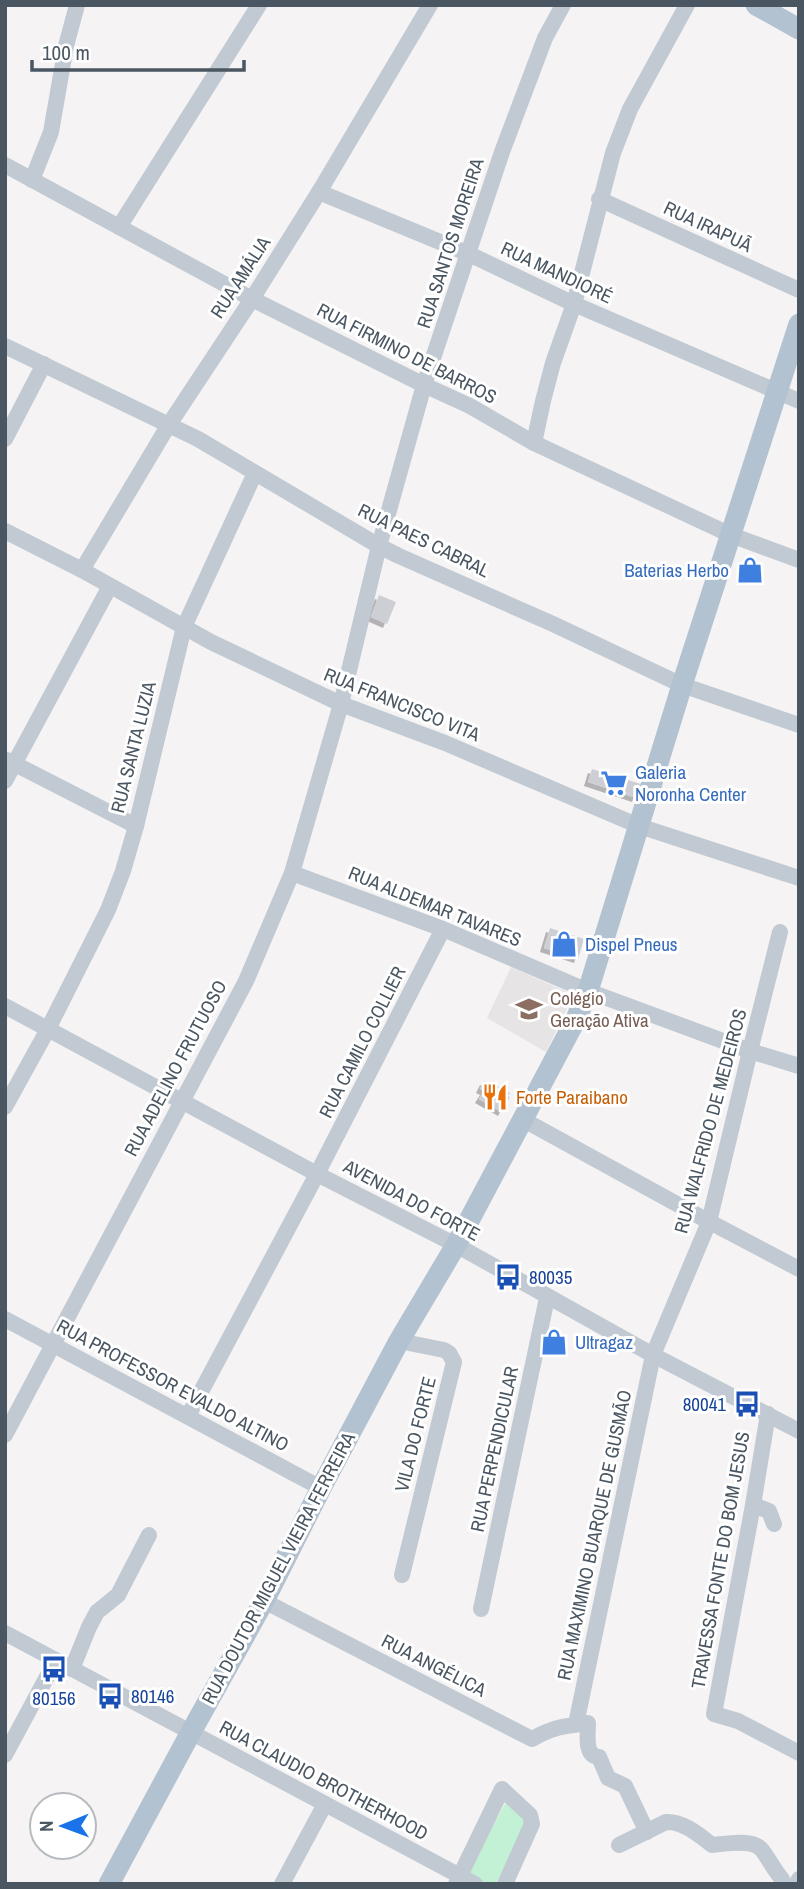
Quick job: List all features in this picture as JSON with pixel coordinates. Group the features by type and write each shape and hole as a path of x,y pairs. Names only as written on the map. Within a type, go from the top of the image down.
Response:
{"main road":[{"path":"757,5 799,29"},
{"name":"RUA DOUTOR MIGUEL VIEIRA FERREIRA","path":"109,1884 264,1601 399,1341 453,1250 576,1019 588,991 682,685 799,324"}],"street":[{"path":"32,180 51,132 66,46 77,5"},
{"path":"119,227 259,5"},
{"name":"RUA AMÁLIA","path":"82,570 168,426 252,299 318,192 430,5"},
{"name":"RUA SANTOS MOREIRA","path":"341,704 379,546 424,385 511,127 545,38 563,5"},
{"path":"534,443 553,363 574,304 613,153 630,109 687,5"},
{"name":"RUA FIRMINO DE BARROS","path":"5,165 252,299 470,406 534,443 731,535 799,560"},
{"name":"RUA MANDIORÉ","path":"318,192 469,254 574,304 799,401"},
{"name":"RUA IRAPUÃ","path":"599,200 799,290"},
{"name":"RUA PAES CABRAL","path":"5,346 198,439 379,546 682,685 799,725"},
{"path":"5,439 44,365"},
{"name":"RUA SANTA LUZIA","path":"5,1107 108,910 136,825 184,627 255,473"},
{"name":"RUA FRANCISCO VITA","path":"5,531 82,570 211,642 341,704 445,743 639,826 799,878"},
{"path":"5,781 10,762 110,586"},
{"name":"RUA ADELINO FRUTUOSO","path":"7,1427 246,981 292,873 341,704"},
{"path":"10,762 136,825"},
{"name":"RUA ALDEMAR TAVARES","path":"292,873 443,929 588,991 750,1051 799,1066"},
{"name":"RUA CAMILO COLLIER","path":"188,1416 443,929"},
{"name":"RUA WALFRIDO DE MEDEIROS","path":"653,1355 709,1222 780,932"},
{"name":"AVENIDA DO FORTE","path":"5,1006 453,1250 799,1431"},
{"path":"522,1119 799,1269"},
{"name":"RUA PERPENDICULAR","path":"481,1609 547,1298"},
{"name":"RUA PROFESSOR EVALDO ALTINO","path":"5,1319 321,1488"},
{"name":"VILA DO FORTE","path":"399,1341 444,1350 454,1362 402,1575"},
{"name":"RUA MAXIMINO BUARQUE DE GUSMÃO","path":"582,1724 653,1355"},
{"name":"TRAVESSA FONTE DO BOM JESUS","path":"768,1415 714,1714 738,1721 799,1753"},
{"path":"753,1505 769,1511 774,1524"},
{"path":"72,1669 97,1612 118,1595 149,1535"},
{"name":"RUA ANGÉLICA","path":"264,1601 532,1739 549,1729 582,1724"},
{"name":"RUA CLAUDIO BROTHERHOOD","path":"5,1633 325,1804 458,1880 475,1884"},
{"path":"5,1755 56,1660"},
{"path":"582,1724 590,1754 599,1758 608,1778 625,1786 647,1832"},
{"path":"458,1880 502,1789 532,1819 505,1884"},
{"path":"282,1884 325,1804"},
{"path":"619,1845 666,1822 674,1822 712,1844 757,1845 774,1870 788,1882"}],"shaded area":[{"name":"Colégio Geração Ativa","path":"511,967 567,992 570,996 571,1000 546,1052 487,1018"}],"green space":[{"path":"507,1800 529,1820 496,1883 485,1884 471,1877 469,1870"}],"building":[{"path":"379,595 396,602 387,624 371,617"},
{"name":"Galeria Noronha Center","path":"592,769 641,784 636,798 588,782"},
{"name":"Dispel Pneus","path":"550,928 584,939 578,959 544,948"},
{"name":"Forte Paraibano","path":"484,1081 510,1093 502,1112 479,1099 484,1091 480,1089"}],"place":[{"name":"Baterias Herbo","path":"750,570"},
{"name":"Galeria Noronha Center","path":"614,783"},
{"name":"Dispel Pneus","path":"564,944"},
{"name":"Colégio Geração Ativa","path":"529,1009"},
{"name":"Forte Paraibano","path":"495,1097"},
{"name":"80035","path":"508,1277"},
{"name":"Ultragaz","path":"554,1342"},
{"name":"80041","path":"747,1404"},
{"name":"80156","path":"54,1669"},
{"name":"80146","path":"110,1696"}]}
